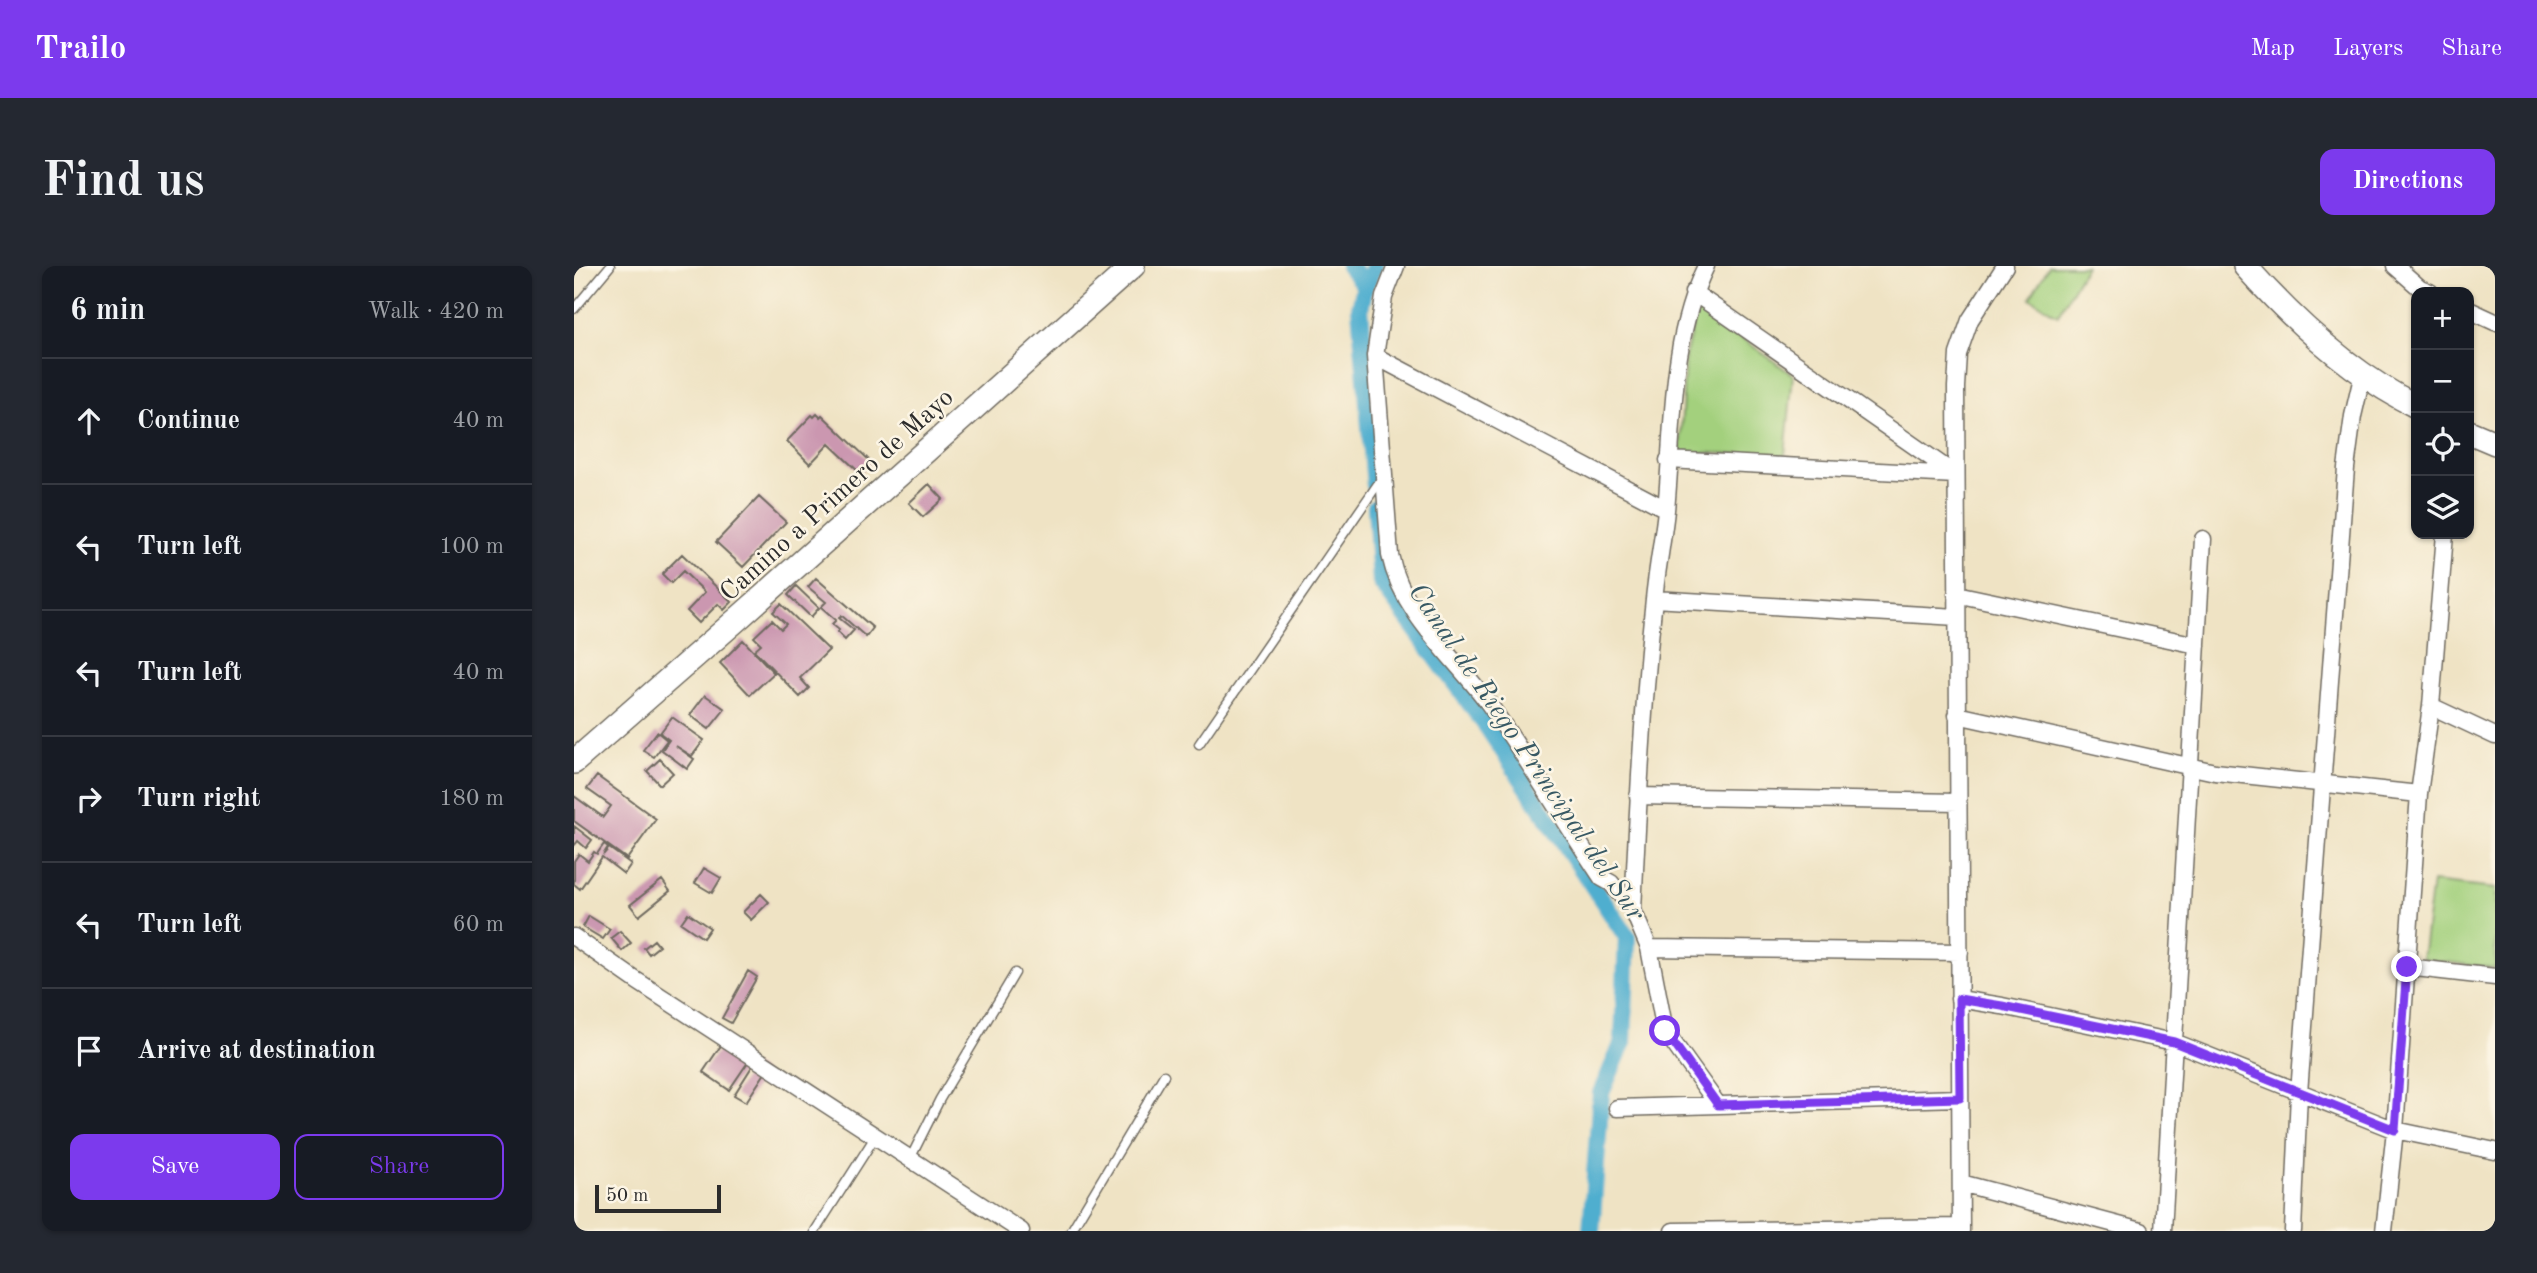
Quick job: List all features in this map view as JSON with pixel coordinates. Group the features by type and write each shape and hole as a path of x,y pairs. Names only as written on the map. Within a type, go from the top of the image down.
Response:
{"main road":[{"name":"Camino a Primero de Mayo","path":"574,762 1133,266"},
{"path":"2245,266 2270,294 2318,338 2363,373 2411,403"},
{"path":"2474,434 2495,443"}],"street":[{"path":"1396,266 1384,297 1375,356 1390,555 1394,574 1411,608 1488,703 1602,878 1611,883 1633,910 1649,948 1665,1031 1718,1105"},
{"path":"1633,910 1638,796 1654,599 1666,509 1677,361 1693,292 1706,266"},
{"path":"1673,1231 1961,1229 1956,594 1958,354 1970,320 2005,266"},
{"path":"2395,266 2419,287"},
{"path":"1693,292 1956,475"},
{"path":"2474,312 2495,321"},
{"path":"1375,356 1666,509"},
{"path":"2293,1231 2300,1093 2346,468 2353,416 2363,373"},
{"path":"1668,460 1956,475"},
{"path":"2384,1231 2395,1130 2419,794 2431,706 2445,539"},
{"path":"2163,1231 2203,540"},
{"path":"1956,594 2197,645"},
{"path":"1654,599 1957,617"},
{"path":"2431,706 2495,736"},
{"path":"1957,715 2215,772 2419,794"},
{"path":"1638,796 1958,802"},
{"path":"574,937 637,981 1021,1231"},
{"path":"1649,948 1960,952"},
{"path":"2407,967 2495,977"},
{"path":"1959,999 2174,1042 2395,1130 2495,1151"},
{"path":"1617,1108 1960,1098"},
{"path":"1961,1183 2141,1231"}],"lane":[{"path":"574,309 610,266"},
{"path":"1199,744 1384,476"},
{"path":"910,1159 940,1099 1015,973"},
{"path":"1071,1231 1164,1075"},
{"path":"815,1231 875,1137"}],"green space":[{"path":"2049,266 2086,266 2058,315 2030,298"},
{"path":"1698,307 1793,375 1785,455 1680,452 1685,356"},
{"path":"2432,882 2495,889 2495,968 2422,959"}],"building":[{"path":"817,414 820,417 822,415 871,462 860,473 829,444 810,464 787,441 812,415 814,417"},
{"path":"929,484 943,499 923,517 909,503"},
{"path":"759,497 786,522 743,567 716,542"},
{"path":"682,554 732,602 724,610 718,604 699,623 687,611 705,592 683,571 671,583 662,574"},
{"path":"816,578 873,628 866,637 841,615 839,618 854,630 845,640 837,632 839,630 832,624 836,620 821,607 826,602 808,587"},
{"path":"796,586 819,608 811,617 788,595"},
{"path":"781,604 829,650 800,678 809,688 800,697 754,650 761,644 754,637 772,620 781,629 786,624 773,612"},
{"path":"743,640 774,673 750,695 720,663"},
{"path":"705,695 725,709 709,729 690,715"},
{"path":"672,717 704,740 692,756 676,746 694,759 687,769 662,750 669,740 660,733"},
{"path":"657,732 667,740 654,757 643,750"},
{"path":"660,759 673,773 660,785 647,771"},
{"path":"597,776 656,819 627,859 574,821 574,796 603,817 611,806 587,789"},
{"path":"574,826 592,840 586,848 578,841 574,846"},
{"path":"604,844 608,847 603,855 609,848 631,864 624,874 602,857 580,889 574,884 574,861 579,854 588,861"},
{"path":"704,868 721,878 712,893 695,883"},
{"path":"662,880 670,891 639,916 630,905"},
{"path":"761,894 769,902 751,920 743,912"},
{"path":"688,913 710,928 703,938 681,923"},
{"path":"589,916 610,929 603,939 583,927"},
{"path":"620,931 631,943 622,951 611,938"},
{"path":"654,940 659,946 649,954 644,948"},
{"path":"748,971 757,977 731,1023 722,1018"},
{"path":"722,1044 748,1062 729,1090 703,1072"},
{"path":"753,1065 765,1073 746,1102 734,1095"}],"waterway":[{"name":"Canal de Riego Principal del Sur","path":"1349,266 1365,286 1360,308 1375,486"},
{"path":"1365,286 1375,266"},
{"name":"Canal de Riego Principal del Sur","path":"1376,507 1381,582 1488,728 1627,937 1623,1042 1601,1093 1591,1231"}],"route":[{"path":"1665,1031 1718,1105 1960,1098 1959,999 2174,1042 2395,1130 2407,967"}]}
